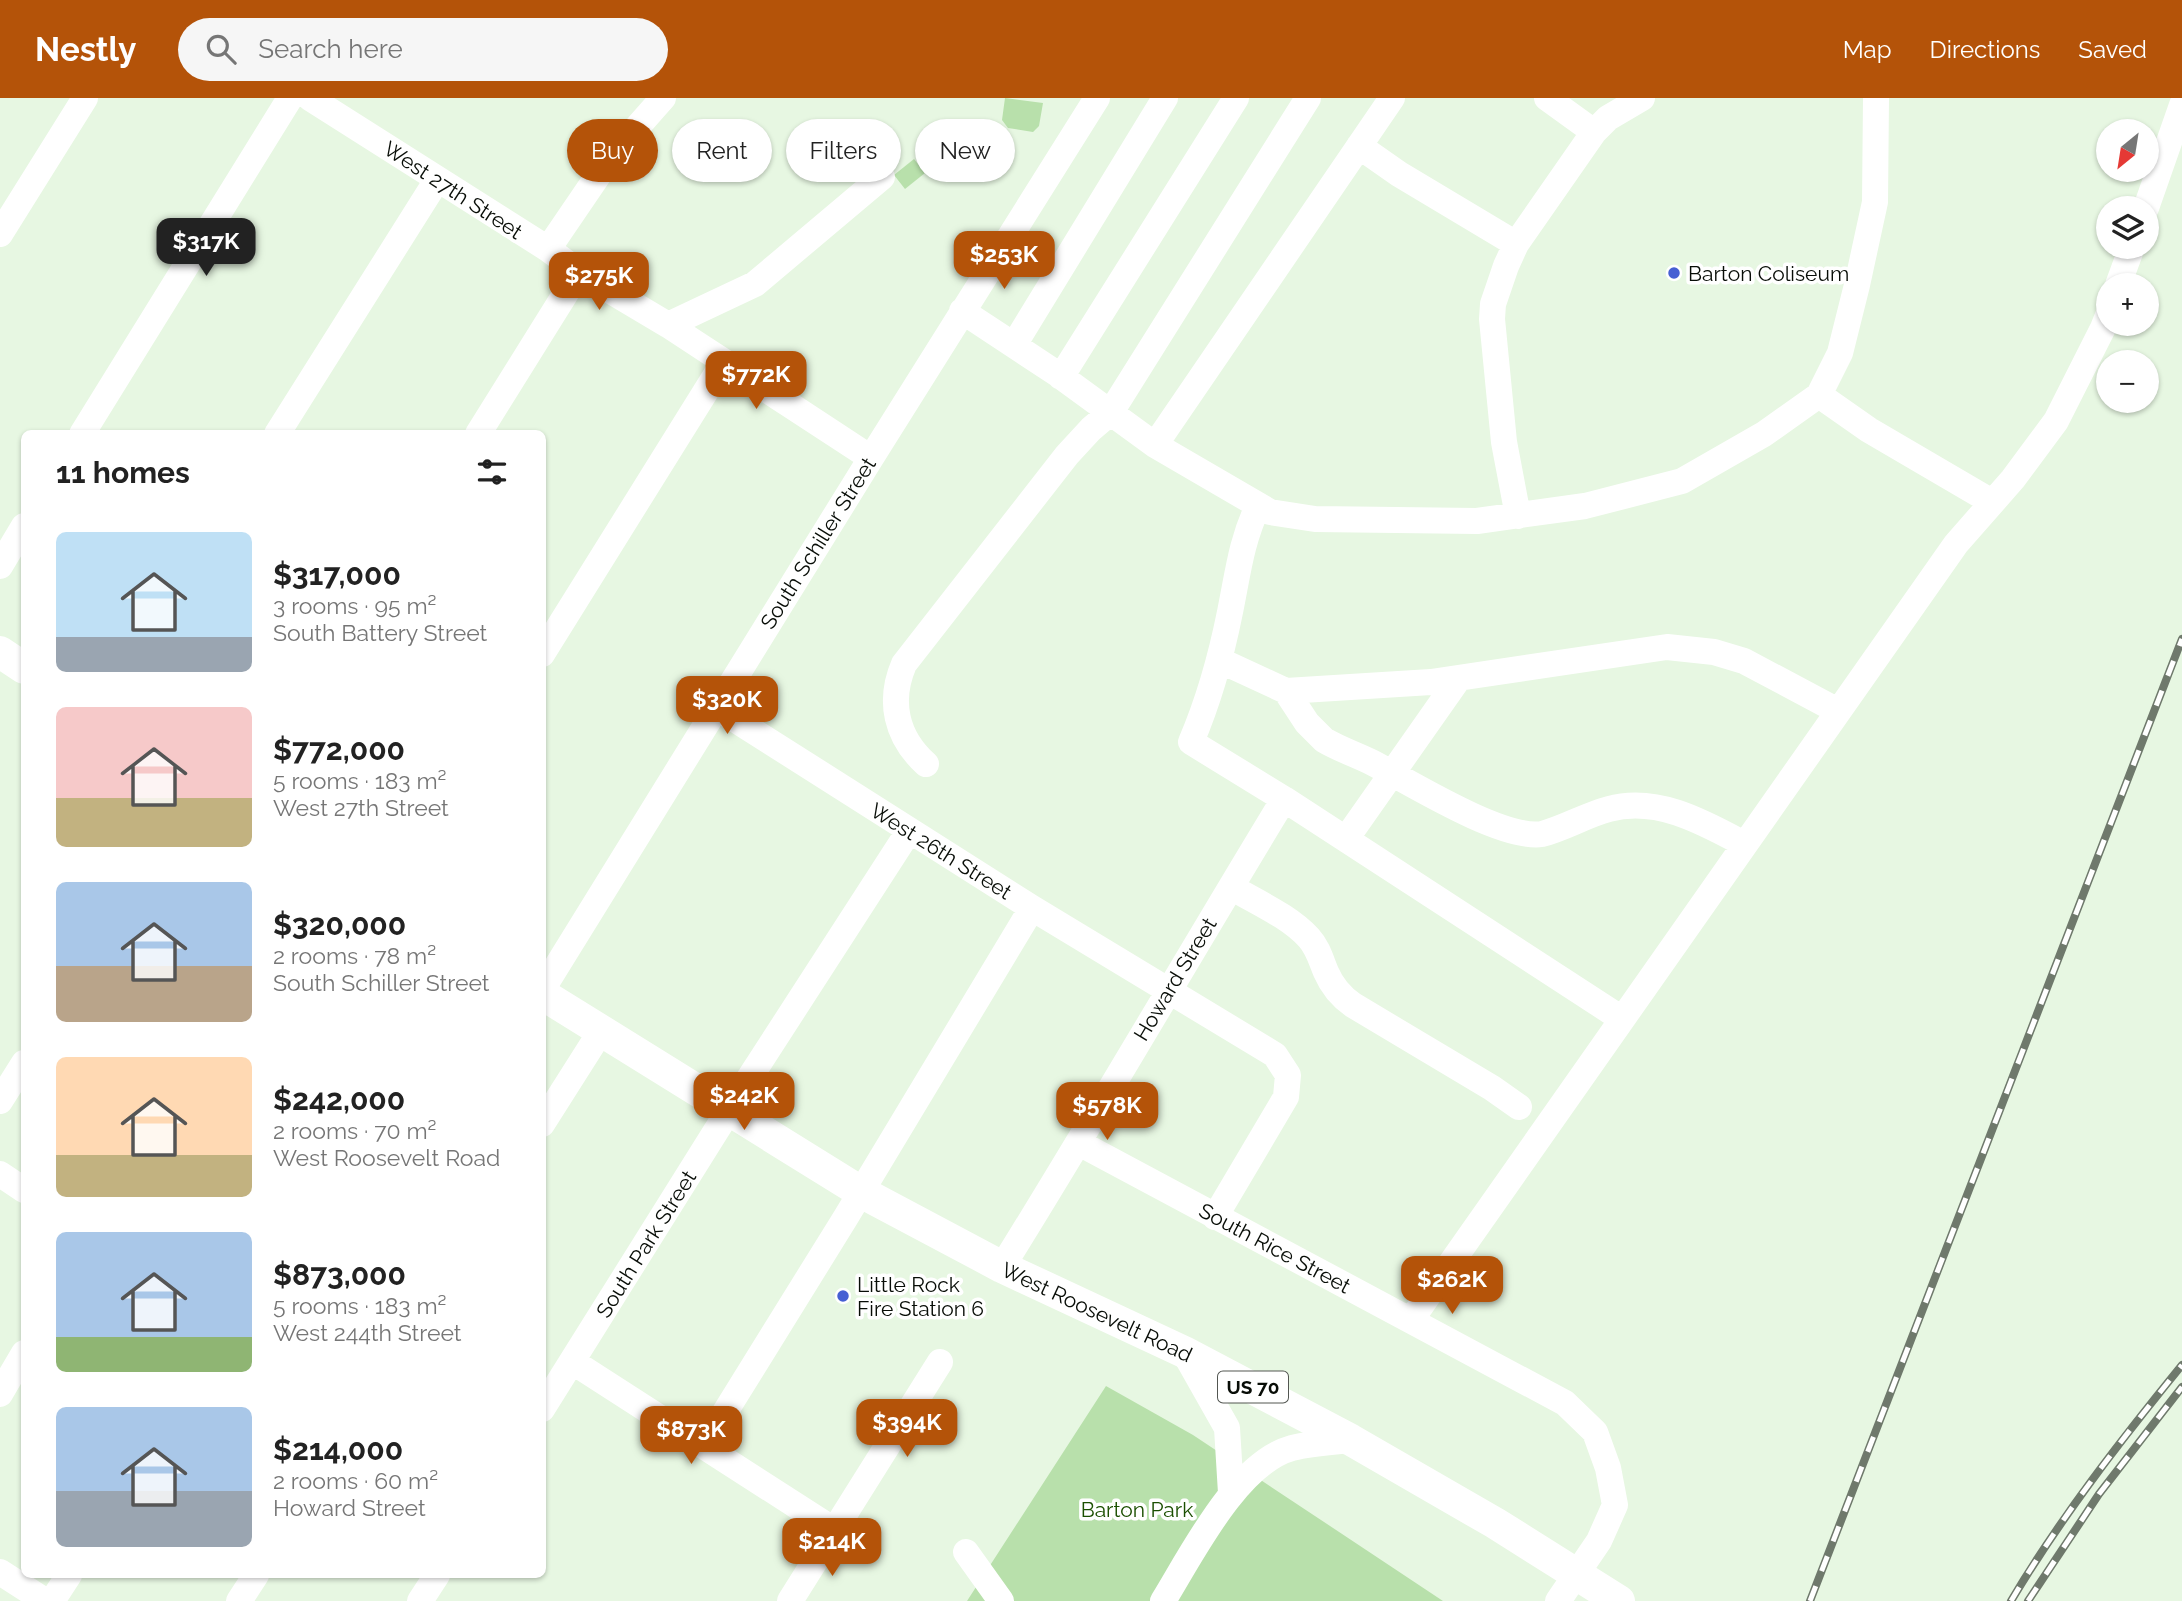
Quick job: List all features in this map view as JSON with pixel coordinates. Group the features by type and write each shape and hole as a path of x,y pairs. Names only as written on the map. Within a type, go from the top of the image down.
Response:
{"main road":[{"path":"0,652 21,666"},
{"name":"West Roosevelt Road","path":"546,995 861,1192 1002,1267 1184,1352 1351,1440 1495,1523 1619,1601"}],"street":[{"path":"0,234 85,98"},
{"path":"84,430 290,98"},
{"name":"West 27th Street","path":"310,98 548,249 579,272 668,325 870,458"},
{"path":"548,249 610,158 663,98"},
{"name":"South Schiller Street","path":"546,986 870,458 1097,98"},
{"path":"1014,345 1165,98"},
{"path":"1061,377 1236,98"},
{"path":"926,764 910,746 897,716 895,691 904,664 1067,455 1111,412 1308,98"},
{"path":"1155,445 1392,98"},
{"path":"1547,98 1594,132"},
{"path":"1518,516 1504,442 1492,319 1499,285 1516,244 1594,132 1608,118 1642,98"},
{"path":"962,311 1061,377 1155,445 1258,506 1283,515 1315,519 1477,521 1585,506 1682,481 1764,434 1819,395 1840,353 1875,202 1876,98"},
{"path":"2150,196 2182,105"},
{"path":"1359,146 1459,211 1516,244"},
{"path":"280,430 437,180"},
{"path":"668,325 755,284 876,182"},
{"path":"480,430 579,272"},
{"path":"1411,1320 1955,544 2056,421 2099,336"},
{"path":"546,648 724,362"},
{"path":"1819,395 1869,430 1992,502"},
{"path":"1258,506 1243,542 1219,660 1207,704 1191,742 1346,839 1622,1019"},
{"path":"0,566 21,531"},
{"path":"1219,660 1286,691 1459,678 1667,647 1714,652 1744,661 1838,711"},
{"path":"1346,839 1459,678"},
{"path":"1286,691 1307,723 1324,740 1478,818 1521,834 1542,835 1608,809 1641,806 1690,816 1744,844"},
{"name":"West 26th Street","path":"717,708 1032,908 1275,1055 1288,1075 1286,1097 1215,1217"},
{"name":"Howard Street","path":"1002,1267 1284,800"},
{"name":"South Park Street","path":"546,1403 909,831"},
{"path":"1231,887 1286,920 1308,937 1319,952 1326,974 1338,994 1519,1107"},
{"path":"704,1446 1032,908"},
{"path":"546,1118 601,1031"},
{"path":"0,1101 21,1068"},
{"name":"South Rice Street","path":"1079,1143 1565,1403 1595,1432 1608,1468 1615,1504 1599,1541 1558,1601"},
{"path":"0,1174 21,1188"},
{"path":"1184,1352 1227,1428 1231,1493"},
{"path":"0,1394 21,1358"},
{"path":"573,1362 834,1530"},
{"path":"790,1601 940,1363"},
{"path":"1163,1601 1231,1493 1250,1472 1274,1455 1292,1448 1351,1440"},
{"path":"966,1552 1001,1601"},
{"path":"0,1572 45,1601"},
{"path":"52,1601 67,1578"},
{"path":"239,1601 254,1578"},
{"path":"421,1601 435,1578"}],"green space":[{"path":"1005,98 1043,103 1039,126 1033,132 1015,129 1015,119 1002,119"},
{"path":"915,160 915,181 905,189 900,182 901,169"},
{"name":"Barton Park","path":"1106,1386 1193,1435 1443,1601 967,1601"}],"railway":[{"path":"1810,1601 2182,639"},
{"path":"2011,1601 2092,1480 2182,1365"},
{"path":"2028,1601 2099,1494 2182,1387"}],"place":[{"name":"Barton Coliseum","path":"1674,273"},
{"name":"Little Rock Fire Station 6","path":"843,1296"}]}
